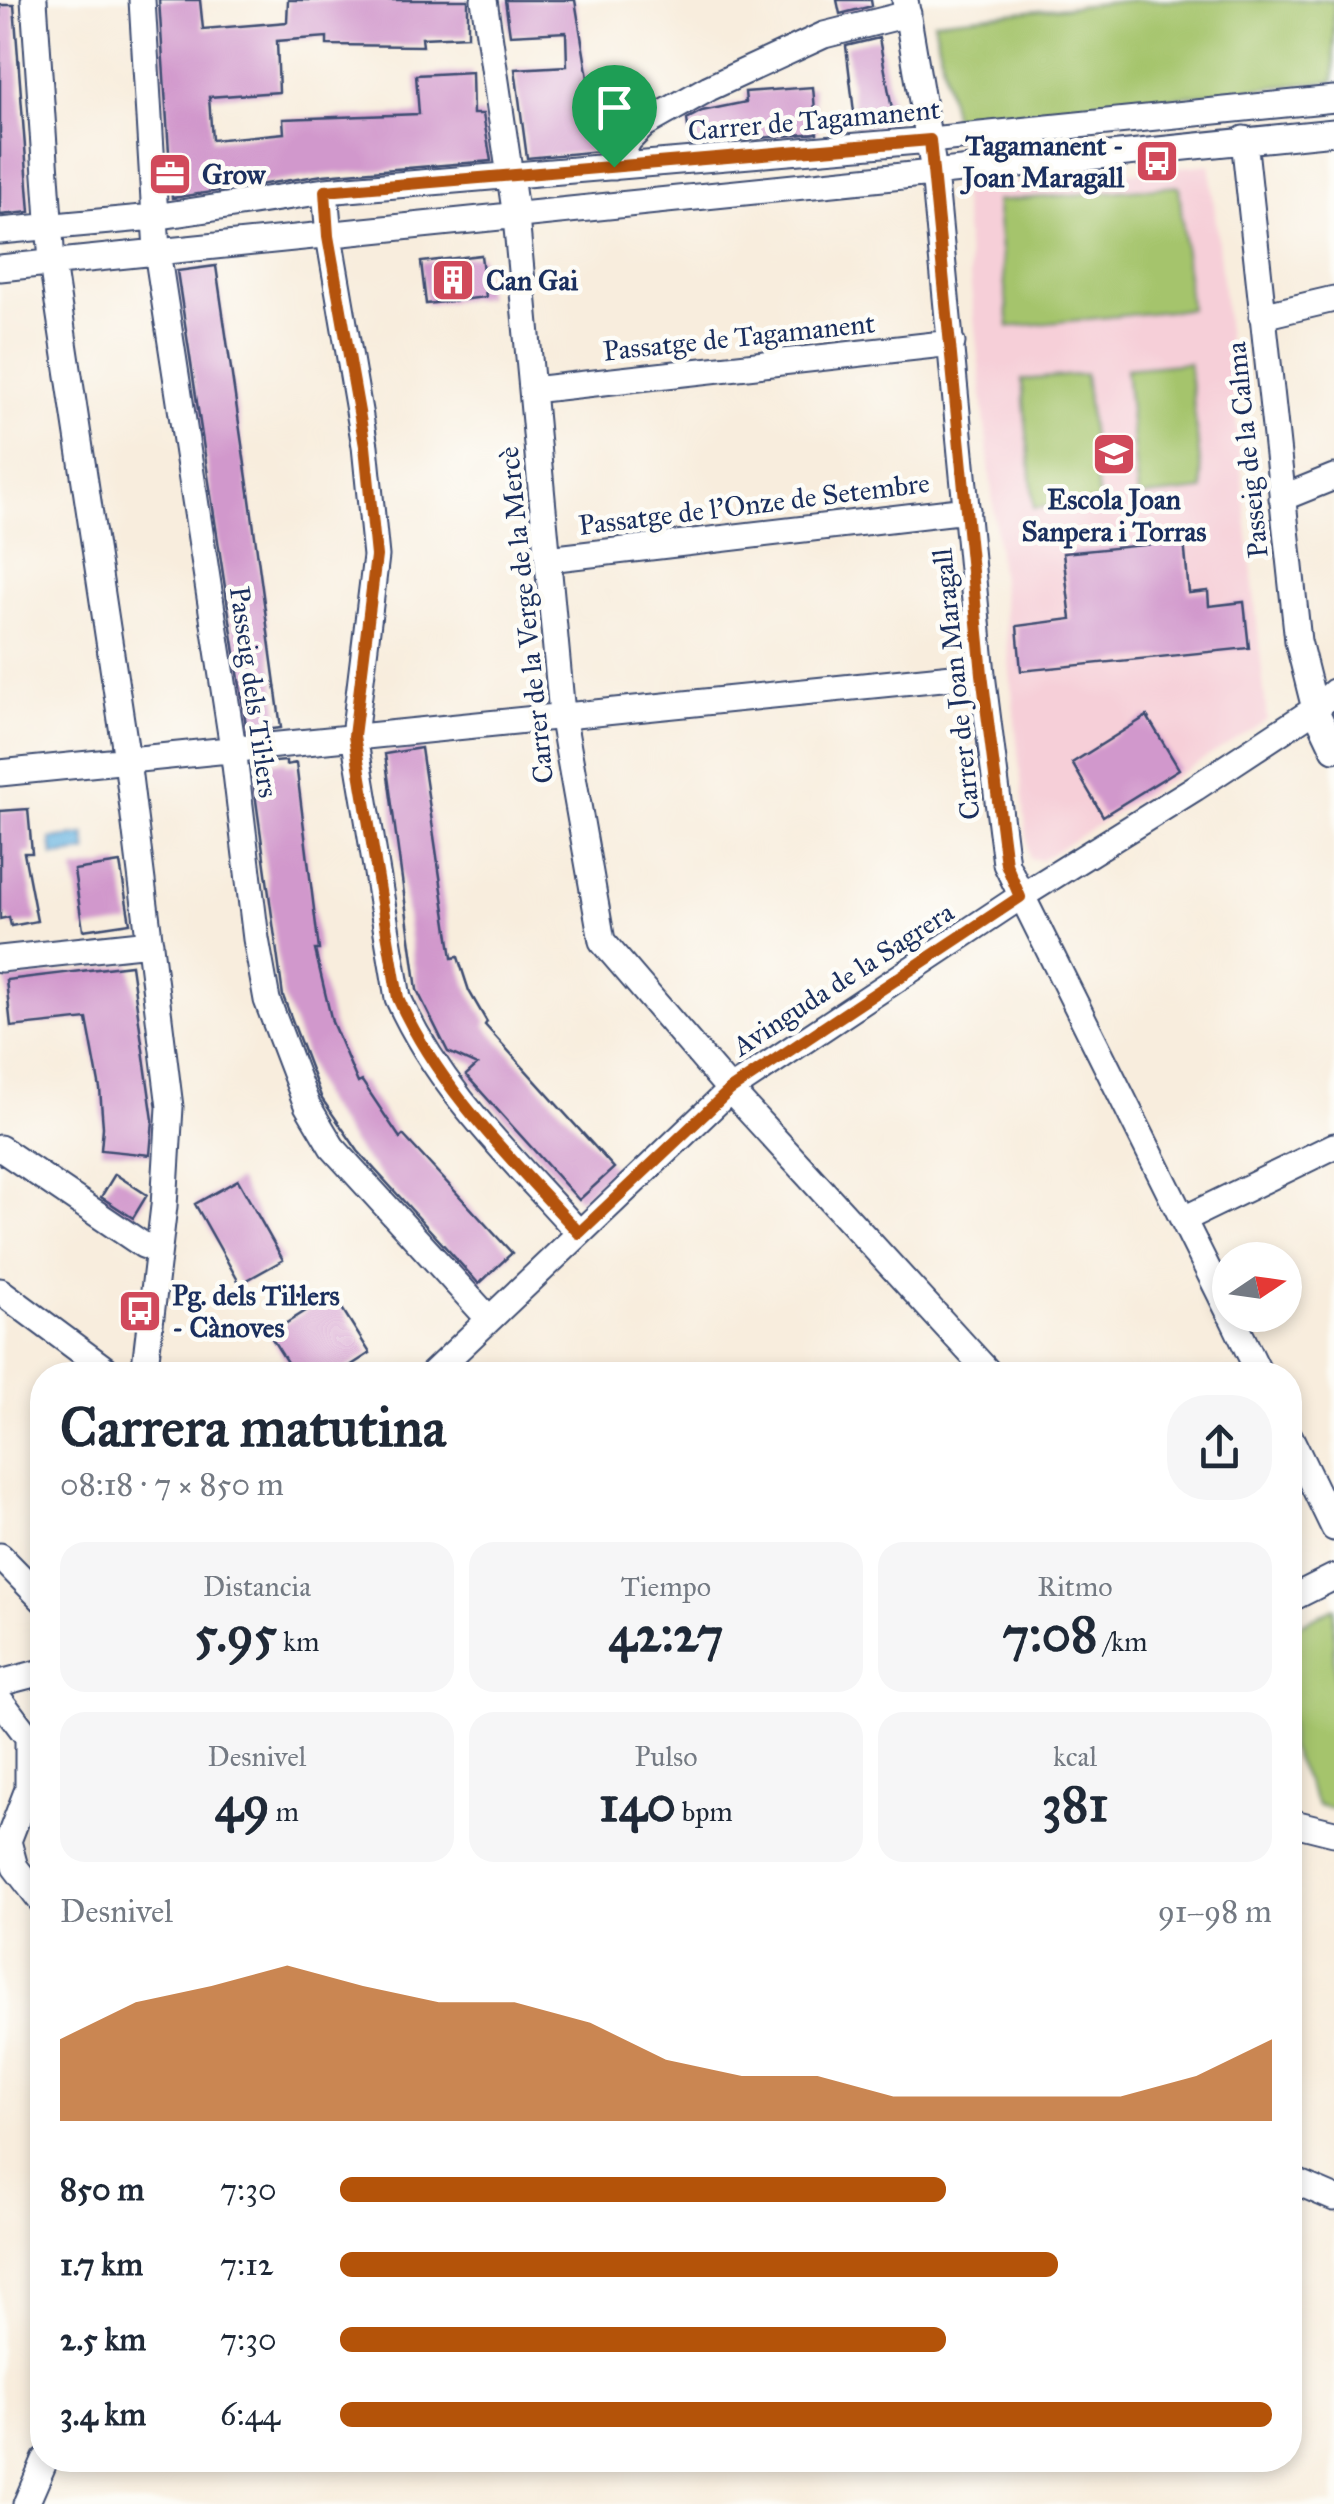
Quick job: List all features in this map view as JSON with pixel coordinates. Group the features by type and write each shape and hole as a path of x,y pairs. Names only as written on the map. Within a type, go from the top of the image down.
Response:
{"street":[{"path":"34,0 52,264 127,760 170,1107 164,1206 145,1362"},
{"name":"Passeig dels Til·lers","path":"142,0 157,251 267,1000 308,1105 332,1146 489,1319"},
{"name":"Carrer de la Verge de la Mercè","path":"484,0 516,218 562,714 602,941 730,1090 979,1362"},
{"path":"614,167 629,140 645,124 710,88 824,35 906,7"},
{"name":"Carrer de Joan Maragall","path":"906,7 934,172 982,674 1006,864 1212,1277"},
{"name":"Carrer de Tagamanent","path":"0,231 154,217 325,191 930,140 1334,99"},
{"path":"0,268 1334,132"},
{"name":"Passeig de la Calma","path":"1244,139 1298,641 1324,700 1334,749"},
{"path":"325,191 328,236 365,446 376,556 354,736 398,998 413,1032 446,1083 579,1233"},
{"path":"1262,316 1334,299"},
{"name":"Passatge de Tagamanent","path":"532,390 952,343"},
{"path":"1282,498 1334,477"},
{"name":"Passatge de l'Onze de Setembre","path":"548,558 968,510"},
{"path":"0,773 982,674"},
{"name":"Avinguda de la Sagrera","path":"444,1362 730,1090 1324,700"},
{"path":"0,959 150,943"},
{"path":"1184,1219 1334,1146"},
{"path":"0,1148 143,1245 157,1250"},
{"path":"0,1291 96,1362"},
{"name":"Carrer de Joan Maragall","path":"1239,1332 1254,1362"},
{"path":"1302,1462 1334,1528"},
{"path":"0,1556 30,1587"},
{"path":"1302,1592 1334,1576"},
{"path":"0,1684 30,1675"},
{"path":"0,1700 28,1737 28,1789 8,1840 15,1867 30,1886"},
{"path":"1302,1825 1334,1833"},
{"path":"1302,2184 1334,2198"},
{"path":"26,2504 40,2472"}],"shaded area":[{"name":"Escola Joan Sanpera i Torras","path":"1210,164 1267,720 1041,860 1029,858 961,189"}],"green space":[{"path":"1134,0 1334,0 1334,81 954,120 934,21"},
{"path":"1179,186 1190,309 1009,327 996,201"},
{"path":"1189,363 1203,490 1138,497 1126,369"},
{"path":"1085,374 1099,502 1034,508 1022,380"},
{"path":"1334,1608 1334,1809 1317,1805 1302,1773 1302,1623"}],"water":[{"path":"85,835 87,852 53,856 51,839"}],"building":[{"path":"159,0 200,0 203,29 287,22 288,0 468,0 468,36 422,38 423,46 327,45 327,37 277,41 279,92 209,97 212,140 284,133 283,119 419,114 416,75 472,72 473,114 483,114 491,161 323,175 172,198"},
{"path":"505,0 575,0 592,102 616,98 620,126 606,148 527,158 515,69 567,66 566,32 510,35"},
{"path":"837,0 871,0 872,6 840,14"},
{"path":"0,5 14,5 30,212 0,215"},
{"path":"879,38 894,120 884,126 856,129 846,46"},
{"path":"813,87 817,133 690,144 687,119 702,111 746,102 745,92"},
{"name":"Can Gai","path":"481,255 486,297 426,304 421,262"},
{"path":"216,266 281,728 247,732 177,271"},
{"path":"1184,541 1189,593 1208,591 1209,606 1244,602 1249,648 1021,671 1017,626 1071,619 1063,553"},
{"path":"1147,716 1179,769 1103,816 1072,763"},
{"path":"421,748 452,958 458,957 485,1025 614,1168 579,1200 466,1075 477,1065 448,1052 417,990 385,754"},
{"path":"286,761 286,765 296,763 319,950 315,950 332,1022 358,1083 362,1081 400,1138 403,1135 512,1253 479,1284 358,1151 322,1099 283,996 251,764"},
{"path":"28,809 32,853 24,853 37,921 11,926 9,917 0,919 0,811"},
{"path":"120,863 130,923 83,930 74,870"},
{"path":"131,965 153,1120 150,1155 101,1150 100,1089 87,1019 11,1027 6,980"},
{"path":"115,1174 147,1195 133,1218 101,1197"},
{"path":"238,1180 283,1260 240,1284 195,1204"},
{"path":"333,1294 370,1353 356,1362 287,1362 269,1334"}],"place":[{"name":"Tagamanent - Joan Maragall","path":"1157,161"},
{"name":"Grow","path":"170,174"},
{"name":"Can Gai","path":"453,280"},
{"name":"Escola Joan Sanpera i Torras","path":"1114,454"},
{"name":"Pg. dels Til·lers - Cànoves","path":"140,1311"}],"route":[{"path":"930,140 982,674 1006,864 1020,897 730,1090 579,1233 446,1083 428,1059 398,998 354,736 376,556 365,446 328,236 325,191 614,167 930,140"}]}
